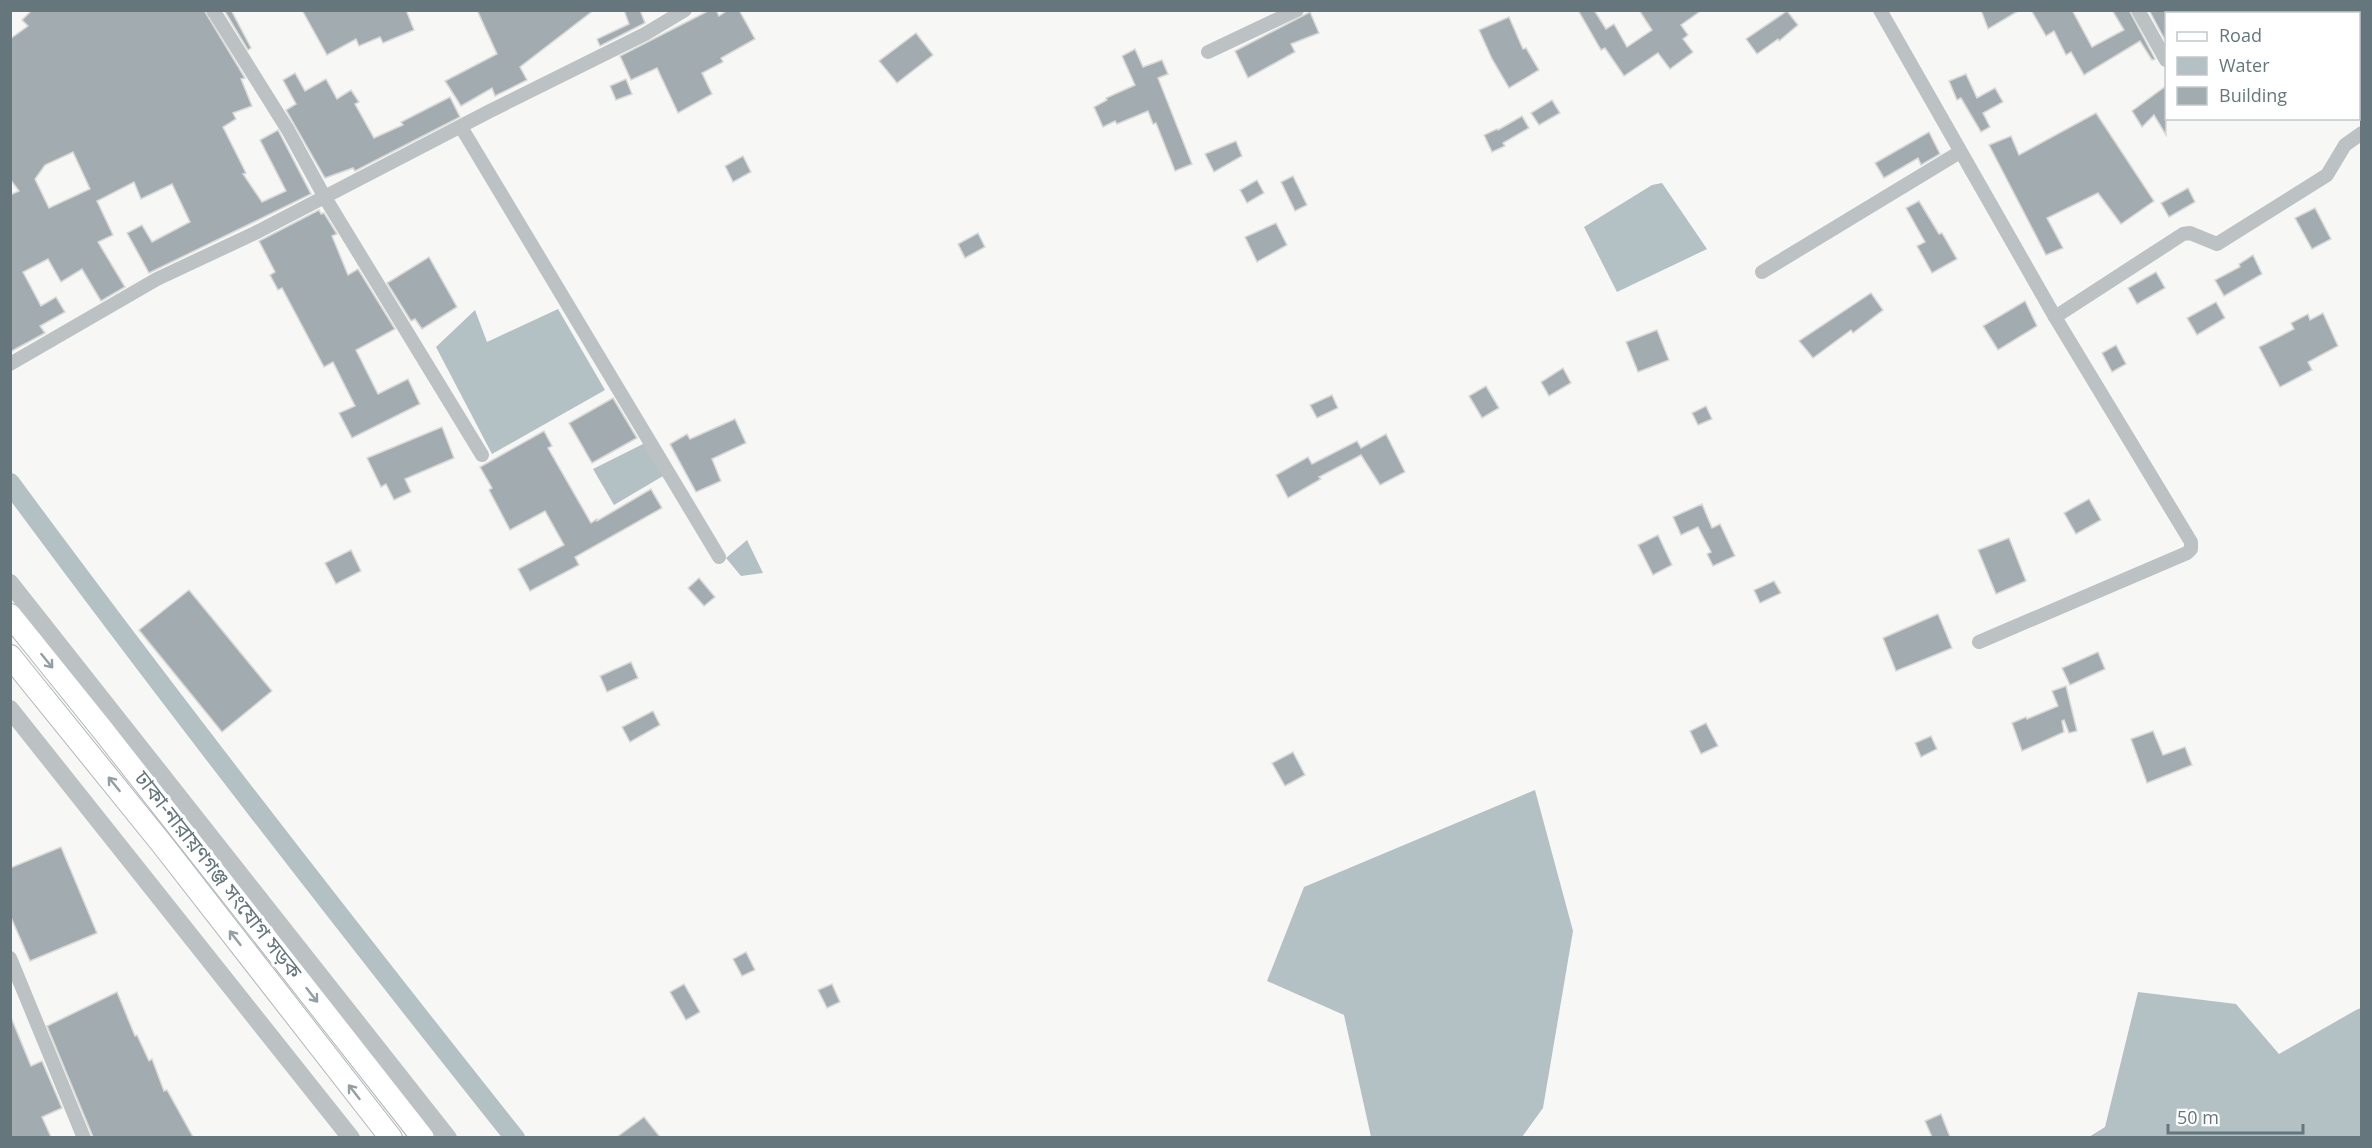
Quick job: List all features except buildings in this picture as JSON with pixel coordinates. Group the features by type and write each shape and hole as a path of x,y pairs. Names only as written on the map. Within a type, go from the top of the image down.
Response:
{"main road":[{"name":"ঢাকা-নারায়ণগঞ্জ সংযোগ সড়ক","path":"10,615 423,1137"},
{"name":"ঢাকা-নারায়ণগঞ্জ সংযোগ সড়ক","path":"10,656 162,844 390,1137"}],"street":[{"path":"213,10 288,130 324,196 482,455"},
{"path":"10,364 157,279 255,233 645,34 685,10"},
{"path":"1208,52 1297,10"},
{"path":"1880,10 2055,317 2191,542 2191,549 2187,553 1979,642"},
{"path":"2138,10 2165,58"},
{"path":"461,127 719,557"},
{"path":"2055,317 2183,234 2190,233 2217,244 2327,175 2345,145 2361,133"},
{"path":"1762,272 1960,152"},
{"path":"10,583 448,1137"},
{"path":"10,709 351,1137"},
{"path":"10,958 84,1137"}],"water":[{"path":"1662,183 1707,249 1617,292 1584,227 1652,185"},
{"path":"558,309 605,390 492,454 436,347 475,310 487,342"},
{"path":"645,443 663,476 614,505 593,469"},
{"path":"747,540 763,573 741,576 726,558"},
{"path":"1535,790 1573,931 1543,1108 1522,1137 1371,1137 1344,1015 1267,981 1304,887"},
{"path":"2138,992 2236,1004 2279,1054 2361,1008 2361,1137 2089,1137 2105,1127"}],"waterway":[{"path":"10,483 260,813 515,1138"}]}
